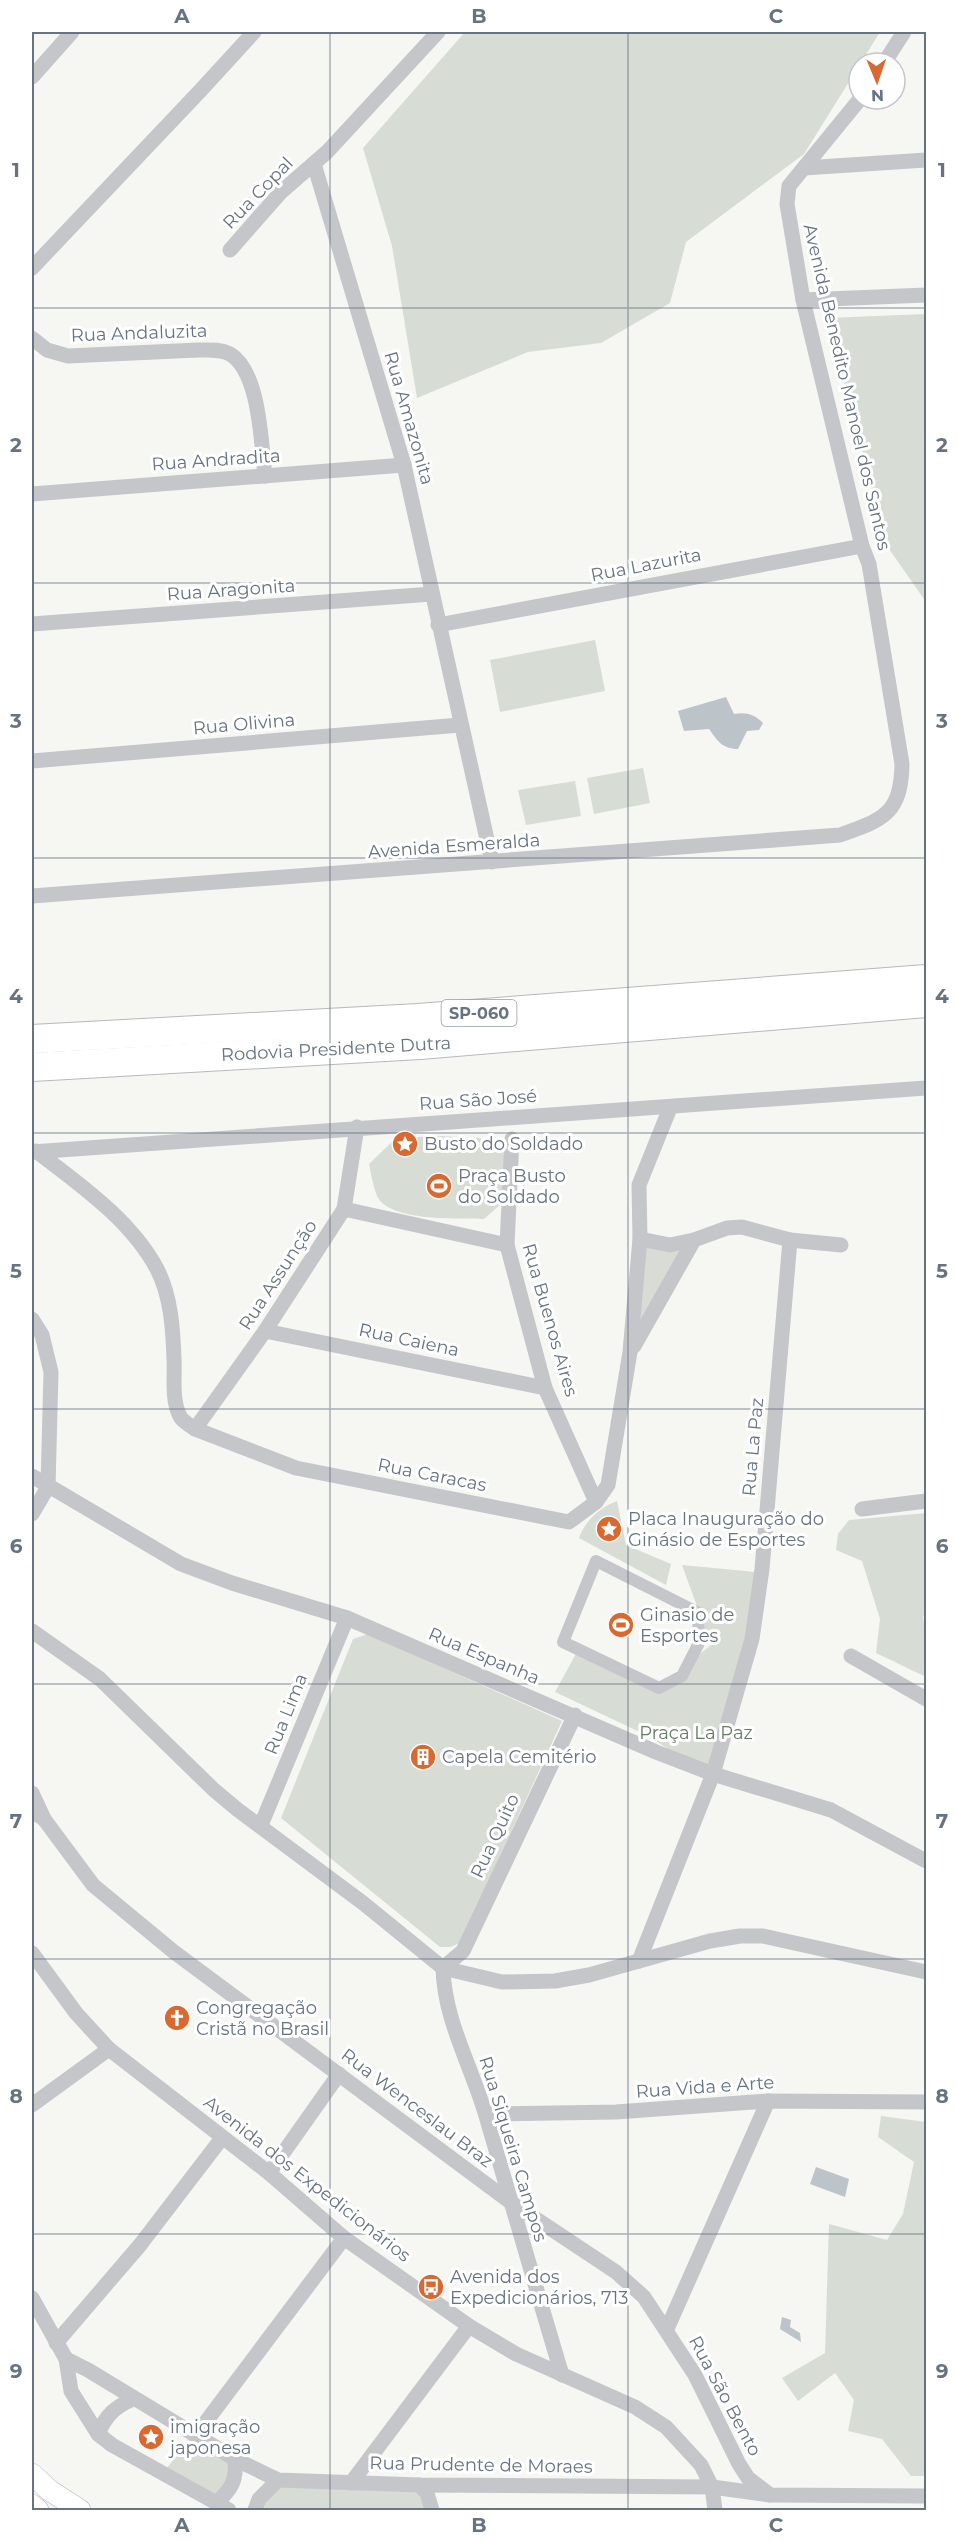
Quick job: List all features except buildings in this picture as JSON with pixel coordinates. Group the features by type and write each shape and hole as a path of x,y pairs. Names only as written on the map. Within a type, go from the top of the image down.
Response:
{"highway":[{"name":"Rodovia Presidente Dutra","path":"32,1039 418,1018 927,979"},
{"name":"Rodovia Presidente Dutra","path":"32,1067 420,1045 927,1003"}],"main road":[{"path":"32,2474 49,2490 80,2511"},
{"path":"32,2508 38,2511"}],"street":[{"path":"32,77 72,32"},
{"path":"32,268 254,32"},
{"path":"314,164 438,32"},
{"path":"892,51 904,32"},
{"name":"Avenida Benedito Manoel dos Santos","path":"850,111 789,186 787,204 802,300 862,546 869,564 902,764 902,785 894,804 877,822"},
{"path":"804,168 927,160"},
{"name":"Rua Copal","path":"230,250 281,192 314,164"},
{"name":"Rua Amazonita","path":"314,164 404,465 492,862"},
{"path":"802,300 927,295"},
{"name":"Rua Andaluzita","path":"32,338 47,350 68,356 198,350 218,350 229,354 248,374 253,390 265,476"},
{"name":"Rua Andradita","path":"32,494 404,465"},
{"name":"Rua Lazurita","path":"438,625 862,546"},
{"name":"Rua Aragonita","path":"32,624 432,594"},
{"name":"Rua Olivina","path":"32,761 460,725"},
{"name":"Avenida Esmeralda","path":"32,896 840,835 877,822"},
{"name":"Rua São José","path":"34,1151 357,1127 670,1108 927,1088"},
{"name":"Rua Caracas","path":"195,1429 296,1468 569,1522 596,1502 608,1485 630,1352 640,1239 639,1185 670,1108"},
{"name":"Rua Assunção","path":"195,1429 266,1331 344,1209 357,1127"},
{"name":"Rua Buenos Aires","path":"512,1139 507,1245 545,1388 596,1502"},
{"path":"34,1151 82,1187 114,1216 139,1242 157,1270 172,1323 175,1398 181,1418 195,1429"},
{"path":"344,1209 507,1245"},
{"path":"640,1239 670,1245 694,1240 727,1228 742,1227 790,1240 841,1245"},
{"path":"630,1352 694,1240"},
{"name":"Rua La Paz","path":"639,1961 713,1774 752,1639 762,1569 790,1240"},
{"path":"32,1319 42,1335 51,1372 48,1488 32,1514"},
{"name":"Rua Caiena","path":"266,1331 545,1388"},
{"name":"Rua Espanha","path":"32,1476 48,1488 181,1564 232,1583 347,1618 656,1752 713,1774 831,1810 927,1861"},
{"path":"862,1509 927,1501"},
{"path":"596,1561 697,1612 700,1641 682,1676 659,1688 577,1650 562,1642 596,1561"},
{"name":"Rua Lima","path":"261,1826 347,1618"},
{"path":"32,1631 100,1679 213,1790 443,1968 502,1982 530,1982 589,1975 711,1941 740,1936 764,1936 927,1972"},
{"path":"851,1656 927,1699"},
{"name":"Rua Quito","path":"443,1968 463,1951 574,1715"},
{"name":"Rua Wenceslau Braz","path":"32,1793 38,1815 71,1860 114,1904 174,1952 510,2202"},
{"name":"Avenida dos Expedicionários","path":"32,1953 76,2013 109,2049 269,2173 344,2238 469,2326 516,2354 634,2407 666,2427 701,2465 712,2487 715,2511"},
{"name":"Rua Siqueira Campos","path":"443,1968 449,2009 486,2114 562,2375"},
{"path":"32,2105 109,2049"},
{"path":"269,2173 339,2074"},
{"path":"667,2329 768,2102"},
{"name":"Rua Vida e Arte","path":"486,2114 604,2112 768,2102 927,2102"},
{"path":"56,2343 140,2245 222,2138"},
{"name":"Rua São Bento","path":"510,2202 616,2272 644,2297 696,2375 739,2464 748,2478 770,2495"},
{"path":"196,2435 344,2238"},
{"path":"32,2298 66,2359 71,2391 98,2434 112,2445 223,2507 236,2480 235,2459"},
{"path":"351,2482 469,2326"},
{"name":"Rua Prudente de Moraes","path":"66,2359 235,2459 278,2480 419,2485 712,2487 865,2504 927,2496"},
{"path":"98,2434 105,2417 112,2410 133,2399"},
{"path":"255,2511 259,2499 278,2480"},
{"path":"419,2485 427,2493 432,2511"}],"green space":[{"path":"465,32 880,32 868,51 847,51 847,85 804,154 686,242 670,303 601,343 528,352 417,398 392,246 363,148"},
{"path":"926,314 926,602 887,546 827,318"},
{"path":"595,640 605,691 500,712 490,660"},
{"path":"643,768 650,803 594,814 587,778"},
{"path":"575,781 581,816 526,825 518,790"},
{"name":"Praça Busto do Soldado","path":"442,1136 478,1138 503,1146 506,1174 502,1203 484,1219 426,1217 410,1214 384,1204 377,1196 369,1164 396,1138"},
{"path":"643,1247 682,1250 638,1331"},
{"path":"617,1501 626,1545 671,1564 666,1585 579,1538 594,1515"},
{"path":"926,1513 926,1614 923,1616 926,1636 926,1677 876,1653 880,1619 862,1561 836,1550 838,1534 849,1520"},
{"name":"Praça La Paz","path":"682,1565 756,1572 749,1643 717,1770 680,1756 646,1735 555,1692 577,1652 656,1690 711,1645"},
{"path":"368,1634 562,1721 460,1943 450,1947 440,1947 281,1818 353,1639"},
{"path":"881,2116 926,2122 926,2476 911,2476 882,2439 848,2431 854,2400 835,2373 798,2401 782,2378 825,2353 829,2224 887,2240 903,2214 914,2162 878,2137"},
{"path":"190,2439 230,2464 231,2475 216,2496 167,2468"},
{"path":"277,2487 411,2491 419,2494 427,2510 264,2510 265,2497"}],"shaded area":[{"path":"726,697 734,714 750,714 763,723 759,730 747,731 738,749 724,746 709,729 684,731 678,711"},
{"path":"816,2167 849,2179 845,2197 810,2184"},
{"path":"782,2317 791,2320 790,2327 800,2333 801,2342 780,2329"}],"place":[{"name":"Busto do Soldado","path":"405,1144"},
{"name":"Praça Busto do Soldado","path":"439,1186"},
{"name":"Placa Inauguração do Ginásio de Esportes","path":"609,1529"},
{"name":"Ginasio de Esportes","path":"621,1625"},
{"name":"Capela Cemitério","path":"423,1757"},
{"name":"Congregação Cristã no Brasil","path":"177,2018"},
{"name":"Avenida dos Expedicionários, 713","path":"431,2287"},
{"name":"imigração japonesa","path":"151,2437"}]}
